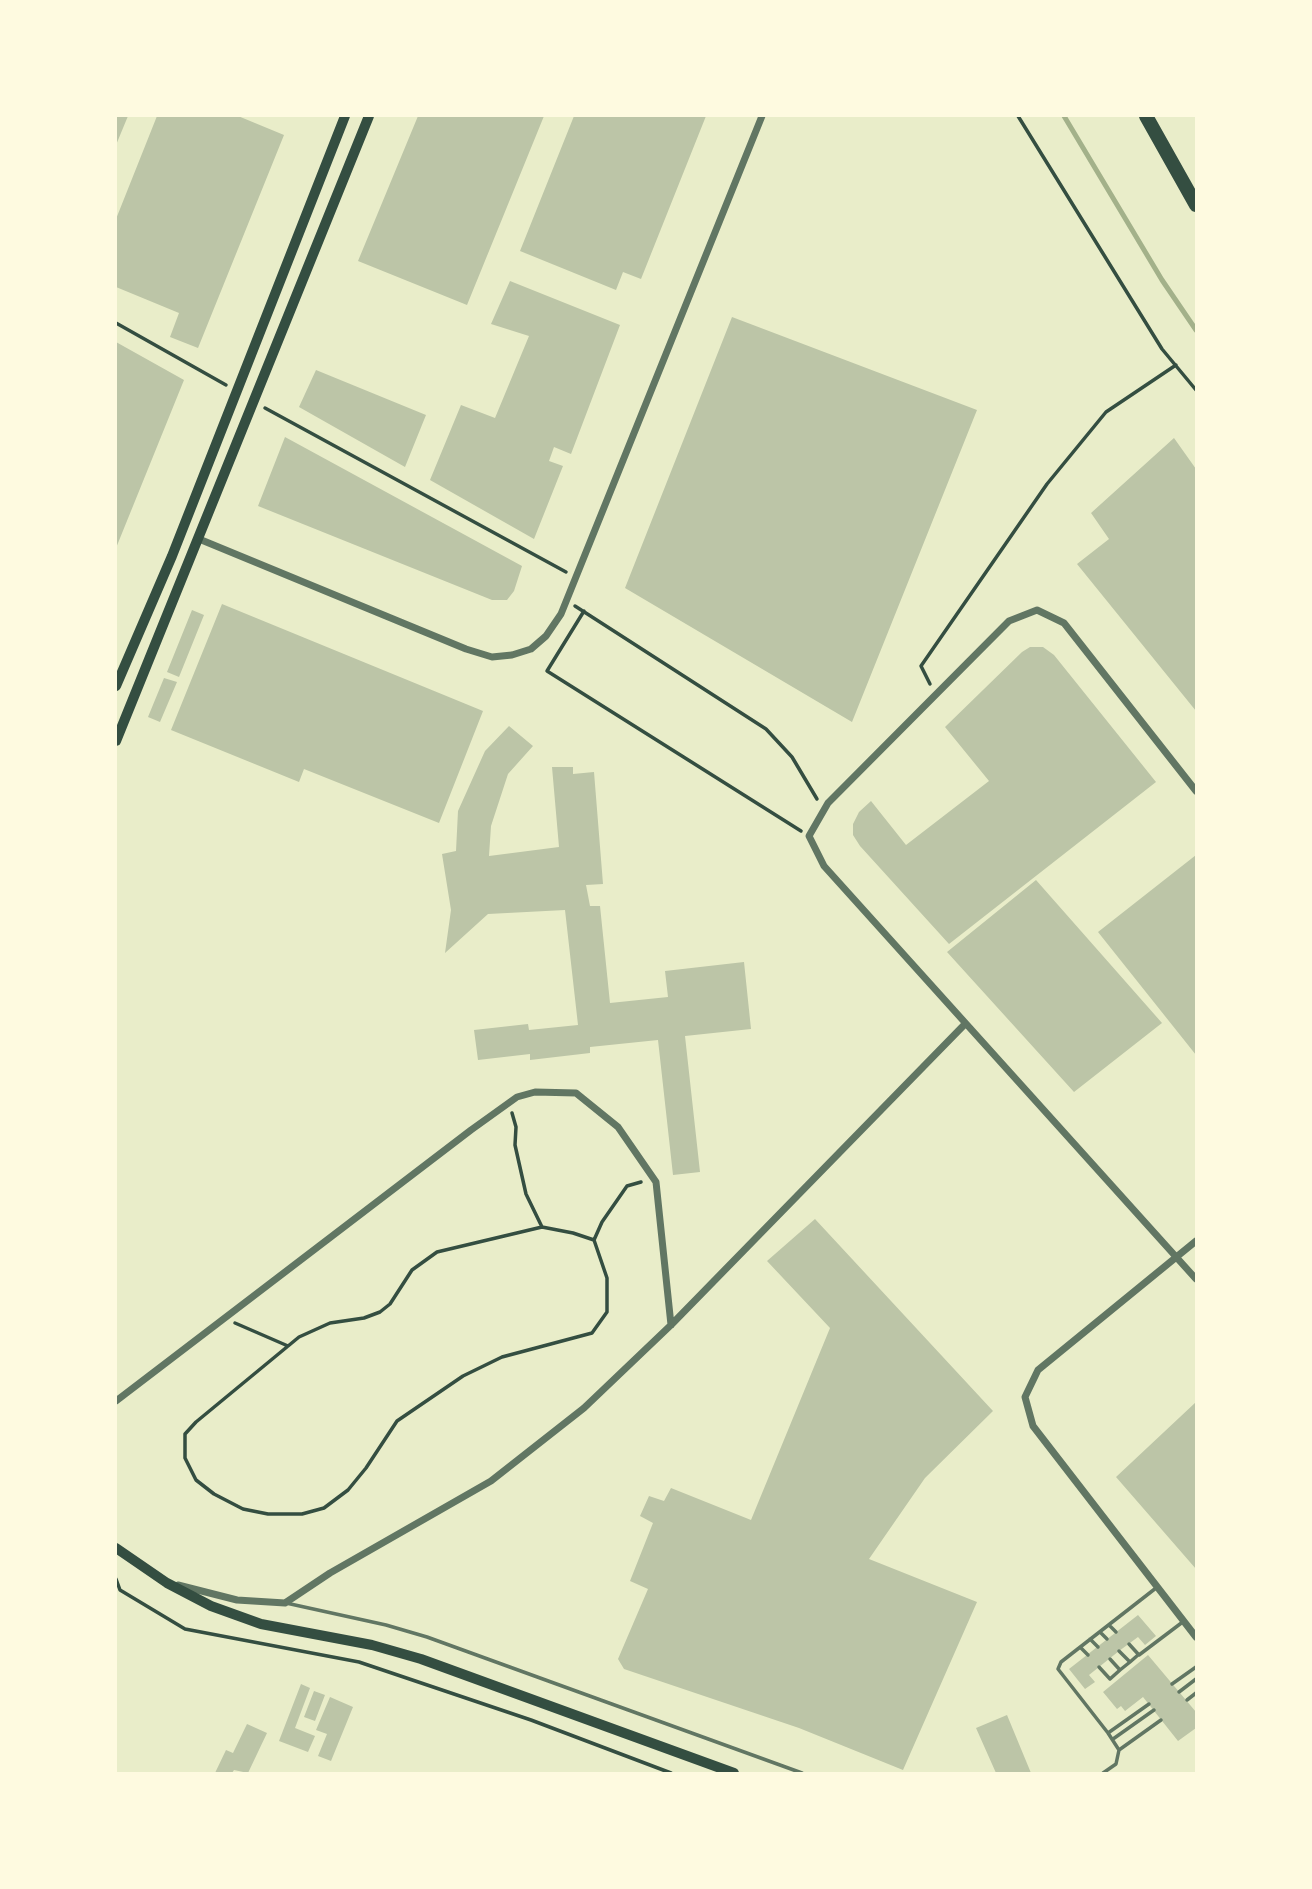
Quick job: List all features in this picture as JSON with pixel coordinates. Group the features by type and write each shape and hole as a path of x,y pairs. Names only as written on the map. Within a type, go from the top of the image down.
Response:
{"highway":[{"path":"1146,116 1196,205"}],"main road":[{"path":"116,686 172,556 345,116"},
{"path":"116,741 369,116"},
{"path":"116,1549 167,1583 211,1606 261,1624 372,1645 421,1659 734,1773"}],"street":[{"path":"199,539 466,649 492,657 531,649 547,636 561,614 762,116"},
{"path":"1196,792 1064,624 1037,610 1009,621 828,803 809,836 824,866 1196,1279"},
{"path":"167,1583 237,1600 285,1603 330,1573 491,1481 583,1408 671,1325 965,1024"},
{"path":"116,1401 507,1104 517,1097 535,1092 576,1093 618,1127 656,1182 671,1325"},
{"path":"1196,1241 1038,1370 1025,1396 1033,1426 1196,1637"}],"lane":[{"path":"1119,1750 1058,1669 1061,1662 1158,1587"},
{"path":"285,1603 386,1625 426,1637 802,1773"},
{"path":"1099,1667 1110,1679 1185,1621"},
{"path":"1109,1625 1116,1632"},
{"path":"1100,1632 1107,1639"},
{"path":"1090,1639 1098,1647"},
{"path":"1129,1644 1139,1655"},
{"path":"1080,1647 1088,1655"},
{"path":"1119,1651 1130,1662"},
{"path":"1110,1659 1120,1670"},
{"path":"1172,1684 1196,1667"},
{"path":"1179,1692 1196,1679"},
{"path":"1187,1700 1196,1693"},
{"path":"1108,1732 1149,1704"},
{"path":"1112,1740 1154,1710"},
{"path":"1103,1773 1116,1764 1119,1750 1161,1720"}],"path":[{"path":"1017,116 1155,337 1196,390"},
{"path":"116,323 237,391"},
{"path":"935,695 921,666 1047,484 1107,411 1176,365"},
{"path":"254,402 576,577"},
{"path":"566,600 766,729 792,757 823,810"},
{"path":"584,611 547,671 809,836"},
{"path":"507,1104 516,1127 515,1145 526,1194 542,1227"},
{"path":"594,1240 542,1227 437,1252 412,1270 390,1304 380,1312 364,1318 330,1323 299,1337 196,1422 185,1434 185,1458 196,1480 214,1494 243,1509 268,1514 302,1514 324,1508 348,1490 397,1421 463,1376 514,1353 592,1333 607,1312 607,1278 594,1240 602,1222 626,1186 643,1181 656,1182"},
{"path":"223,1318 288,1346"},
{"path":"116,1579 120,1590 185,1629 359,1662 531,1720 671,1773"}],"building":[{"path":"116,116 128,116 116,145"},
{"path":"157,116 238,116 284,135 198,348 170,337 179,313 116,287 116,219"},
{"path":"418,116 544,116 467,305 358,261"},
{"path":"574,116 706,116 641,279 623,272 616,290 520,251"},
{"path":"510,281 620,325 571,454 554,447 549,461 563,466 534,539 430,480 461,405 495,418 529,336 491,324"},
{"path":"732,317 977,410 852,722 625,588"},
{"path":"116,342 184,380 116,548"},
{"path":"316,370 426,415 405,467 299,407"},
{"path":"285,437 522,566 514,591 507,600 492,600 258,506"},
{"path":"1174,438 1196,469 1196,711 1077,564 1109,539 1091,513"},
{"path":"222,604 483,711 439,823 304,769 299,782 171,730"},
{"path":"192,610 204,615 179,677 167,672"},
{"path":"1030,647 1043,647 1054,655 1156,782 949,944 860,846 853,835 853,824 859,812 871,801 906,845 989,781 945,727"},
{"path":"164,678 177,682 160,722 148,717"},
{"path":"509,726 533,746 508,774 491,826 489,856 559,847 552,767 573,767 573,774 594,772 603,884 586,885 590,906 600,906 610,1003 668,997 665,971 744,962 751,1029 685,1036 700,1172 673,1175 658,1040 590,1047 590,1053 530,1060 530,1054 478,1060 474,1030 528,1024 529,1030 578,1025 565,910 488,914 445,953 451,910 442,854 456,851 458,811 485,751"},
{"path":"1196,855 1196,1055 1098,932"},
{"path":"1036,880 1162,1023 1074,1092 947,952"},
{"path":"815,1219 993,1411 925,1478 869,1559 977,1602 903,1770 799,1728 624,1669 618,1659 648,1589 630,1581 653,1523 640,1516 649,1496 664,1501 671,1488 751,1520 830,1328 767,1261"},
{"path":"1196,1402 1196,1569 1116,1477"},
{"path":"1138,1615 1156,1636 1145,1645 1138,1637 1119,1651 1089,1675 1095,1682 1085,1689 1069,1669"},
{"path":"1148,1655 1196,1712 1196,1728 1178,1741 1143,1697 1125,1711 1121,1706 1117,1709 1103,1692"},
{"path":"301,1684 310,1688 295,1728 315,1736 308,1752 279,1741"},
{"path":"314,1691 325,1695 315,1721 304,1717"},
{"path":"330,1697 353,1707 331,1761 318,1756 327,1734 316,1730"},
{"path":"1007,1715 1031,1773 996,1773 976,1728"},
{"path":"247,1724 267,1733 248,1773 234,1770 232,1773 215,1773 226,1750 233,1753"}],"waterway":[{"path":"1064,116 1162,280 1196,330"}]}
